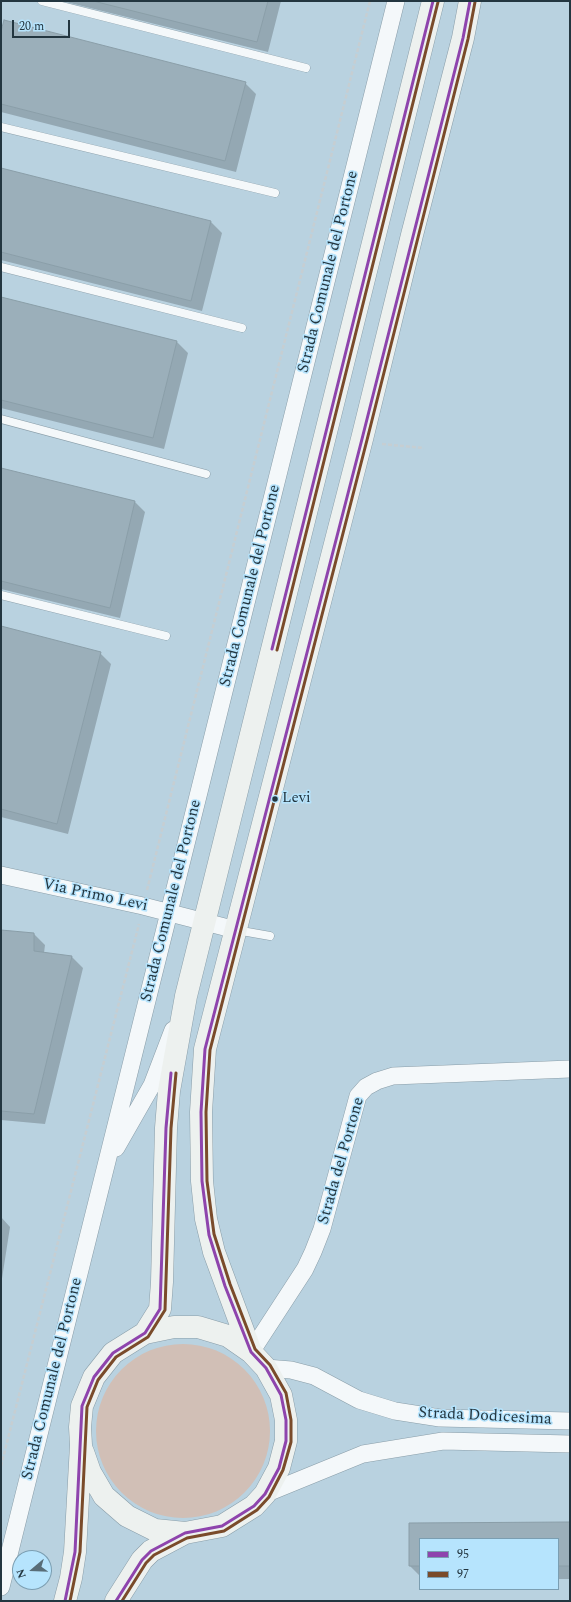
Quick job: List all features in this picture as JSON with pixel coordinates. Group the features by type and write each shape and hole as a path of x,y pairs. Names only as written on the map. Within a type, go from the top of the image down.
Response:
{"street":[{"name":"Strada Comunale del Portone","path":"1,1583 170,912 396,1"},
{"name":"Strada Comunale del Portone","path":"145,1334 160,1309 166,1128 169,1091 186,996 433,1"},
{"name":"Strada Comunale del Portone","path":"116,1601 142,1560 151,1551 185,1534 222,1526 254,1506 265,1494 280,1468 286,1441 286,1427 281,1395 258,1360 214,1252 206,1219 202,1181 201,1112 205,1049 362,439 412,235 464,38 470,1"},
{"name":"Via Primo Levi","path":"1,875 170,912 236,930"},
{"name":"Strada Comunale del Portone","path":"104,1171 152,1085 186,996"},
{"name":"Strada del Portone","path":"258,1360 313,1252 322,1228 358,1096 366,1087 377,1080 393,1076 570,1069"},
{"name":"Strada Comunale del Portone","path":"65,1601 71,1578 75,1552 82,1406 94,1378 113,1354 145,1334 174,1327 198,1327 228,1336 258,1360"},
{"name":"Strada Dodicesima","path":"258,1360 314,1376 359,1400 395,1411 440,1418 570,1420"},
{"name":"Strada Dodicesima","path":"265,1494 363,1454 443,1441 570,1444"},
{"name":"Strada Comunale del Portone","path":"81,1445 90,1472 104,1496 127,1516 155,1530 185,1534"}],"lane":[{"path":"42,1 306,68"},
{"path":"1,127 275,193"},
{"path":"1,267 242,328"},
{"path":"1,419 206,474"},
{"path":"1,596 166,636"},
{"path":"236,930 270,936"}],"path":[{"path":"1,1466 370,1"},
{"path":"392,446 424,448"}],"shaded area":[{"path":"174,1344 192,1344 208,1347 232,1358 251,1375 256,1382 267,1406 270,1431 269,1448 264,1464 251,1487 239,1499 232,1504 208,1515 192,1518 174,1518 158,1515 134,1504 115,1487 110,1480 99,1456 96,1440 96,1422 99,1406 110,1382 127,1363 134,1358 158,1347"}],"building":[{"path":"93,1 268,1 257,42"},
{"path":"4,20 246,82 225,161 1,104 1,31"},
{"path":"1,168 211,221 191,301 1,252"},
{"path":"1,297 177,341 153,438 1,400"},
{"path":"1,468 135,501 110,608 1,581"},
{"path":"1,626 101,652 57,824 1,809"},
{"path":"1,930 34,933 34,951 72,956 34,1114 1,1111"},
{"path":"570,1522 570,1566 559,1566 559,1538 419,1538 419,1566 409,1566 409,1523"}],"transit line":[{"name":"95","path":"272,649 433,1"},
{"name":"95","path":"116,1601 142,1560 151,1551 185,1533 222,1526 254,1506 265,1494 279,1468 286,1441 286,1420 281,1395 266,1368 251,1352 225,1286 209,1235 202,1181 201,1112 205,1049 362,439 463,38 470,1"},
{"name":"97","path":"277,650 438,2"},
{"name":"97","path":"122,1601 146,1563 154,1555 187,1538 224,1531 257,1510 269,1497 283,1470 291,1442 291,1420 286,1393 270,1365 255,1349 230,1284 214,1234 207,1181 206,1112 210,1050 367,440 468,39 475,2"},
{"name":"95","path":"65,1601 75,1552 82,1406 94,1377 113,1353 145,1333 160,1309 166,1128 171,1073"},
{"name":"97","path":"70,1601 80,1552 87,1407 98,1380 116,1357 148,1337 165,1310 171,1128 176,1073"}],"place":[{"name":"Levi","path":"275,799"}]}
